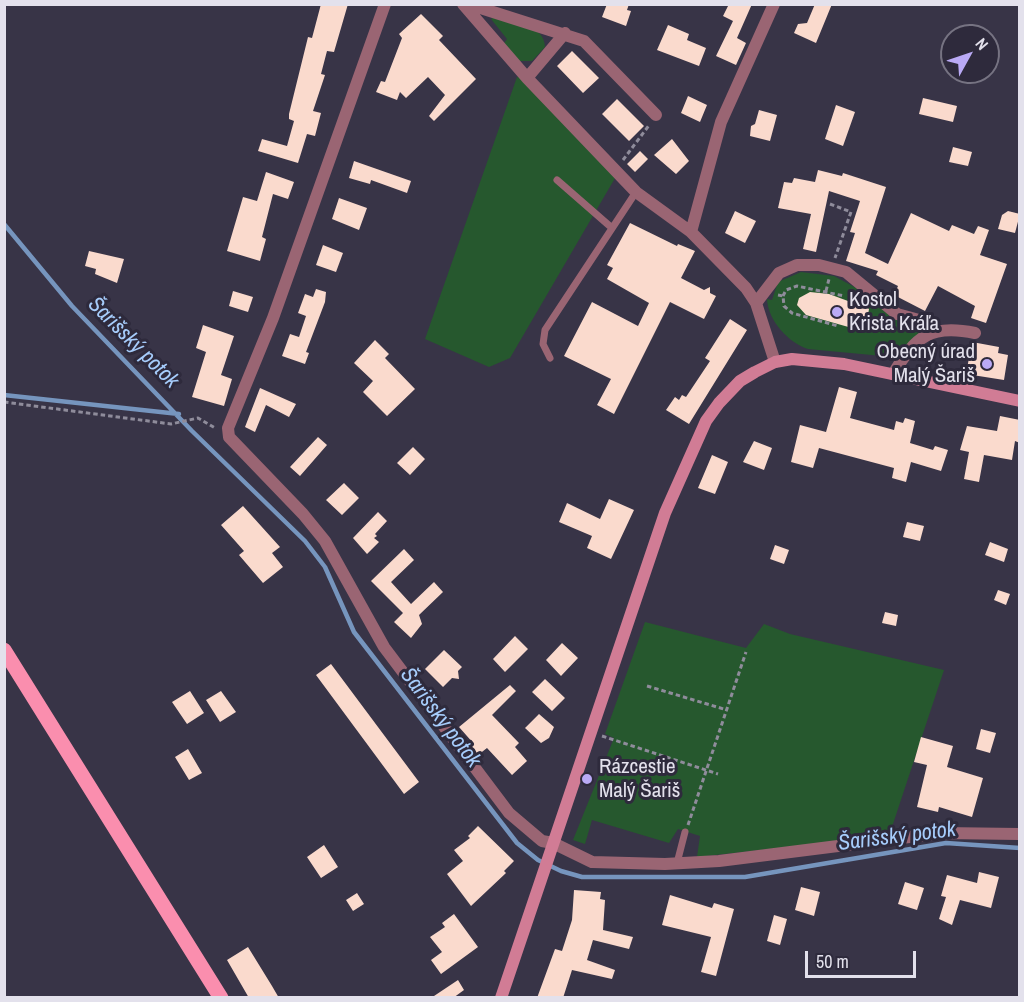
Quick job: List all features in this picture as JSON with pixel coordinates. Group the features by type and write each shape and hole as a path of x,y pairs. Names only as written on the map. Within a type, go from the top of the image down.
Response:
{"main road":[{"path":"4,650 221,998"}],"street":[{"path":"385,4 273,318 228,428 229,437 303,514 325,541 384,647 471,766 509,813 542,841 551,848 592,862 719,861 941,833 1020,834"},
{"path":"465,4 566,33 584,41 656,115"},
{"path":"465,4 527,78 614,170 636,192 691,232 746,288 756,303 775,362"},
{"path":"691,232 721,122 774,4"},
{"path":"527,78 566,33"},
{"path":"756,303 779,273 797,265 831,268 846,272 897,314 919,320"},
{"path":"893,374 908,349 927,335 944,329 975,333"},
{"path":"501,998 664,513 706,421 719,403 740,381 775,362 792,359 844,364 1018,397"}],"lane":[{"path":"557,180 612,228"},
{"path":"550,358 543,344 545,330 636,192"},
{"path":"677,863 685,832"}],"path":[{"path":"614,170 636,146 656,115"},
{"path":"826,291 831,268 851,212 830,204"},
{"path":"838,326 792,313 784,306 783,297 786,290 797,286 844,296"},
{"path":"765,292 783,297"},
{"path":"4,402 171,424 198,418 229,437"},
{"path":"685,832 746,652"},
{"path":"647,686 727,710"},
{"path":"600,735 718,774"}],"green space":[{"path":"494,17 533,29 544,39 545,47 532,61 517,61 502,46 507,39 491,19"},
{"path":"517,77 528,79 618,173 510,358 489,367 425,339"},
{"path":"801,272 834,276 860,290 894,319 936,327 912,340 893,357 808,349 794,342 775,323 767,299 772,300 778,282"},
{"path":"645,622 746,648 764,624 790,634 944,670 889,836 697,857 700,836 678,829 669,843 592,820 585,844 573,840 614,738 605,734"}],"building":[{"path":"321,4 348,4 334,52 327,51 321,74 325,75 313,111 321,113 315,136 307,134 298,163 258,151 262,139 287,146 294,121 289,119 289,114 308,37 312,38"},
{"path":"607,4 629,4 627,10 631,11 626,26 602,17"},
{"path":"729,4 752,4 737,38 746,43 736,65 716,56 733,21 723,16"},
{"path":"815,4 832,4 816,43 794,33 798,24 807,23"},
{"path":"421,14 443,36 439,40 476,79 434,121 429,116 445,95 428,77 406,98 400,92 397,100 376,92 381,81 385,82 402,38 399,34"},
{"path":"668,25 689,34 687,40 706,48 699,66 657,50"},
{"path":"572,51 599,78 583,93 557,66"},
{"path":"688,96 707,105 700,122 681,113"},
{"path":"923,98 957,106 953,122 919,114"},
{"path":"617,99 644,126 629,141 602,114"},
{"path":"836,105 855,112 843,146 825,139"},
{"path":"759,110 777,115 770,141 750,136 751,126 755,124"},
{"path":"672,139 689,161 676,174 654,155"},
{"path":"953,147 972,152 968,166 949,162"},
{"path":"640,151 648,159 635,172 627,164"},
{"path":"354,161 411,181 407,193 371,180 370,184 349,178"},
{"path":"818,170 842,176 843,173 886,187 865,253 888,264 911,213 949,231 952,225 974,234 978,226 989,230 980,255 1007,264 986,323 971,318 975,306 938,286 925,311 894,295 898,286 876,275 878,271 846,261 855,233 850,232 860,201 829,191 816,252 803,249 811,214 778,208 784,182 792,183 794,178 815,182"},
{"path":"266,172 294,182 288,199 273,194 262,237 266,239 260,261 227,251 243,197 257,201"},
{"path":"339,198 367,208 359,230 332,219"},
{"path":"735,211 756,221 745,243 725,233"},
{"path":"1008,211 1020,214 1015,233 998,229 1002,215"},
{"path":"630,223 677,246 678,244 695,251 681,278 704,290 710,287 710,293 716,296 704,319 670,302 614,414 597,405 611,379 564,356 592,302 638,326 649,303 607,279 613,268 607,265"},
{"path":"323,245 343,253 336,272 316,265"},
{"path":"89,251 124,259 117,283 95,274 96,269 85,266"},
{"path":"316,289 326,292 325,302 306,352 309,353 305,364 282,356 290,334 299,337 306,316 298,313 305,294 313,297"},
{"path":"233,291 253,297 248,312 229,306"},
{"name":"Kostol Krista Kráľa","path":"810,292 829,294 848,301 850,296 858,300 869,309 867,321 858,329 806,315 797,305 799,298"},
{"path":"730,319 747,330 689,424 666,410 675,397 679,400 682,395 686,397 710,361 705,358"},
{"path":"203,325 234,336 221,375 232,379 224,406 192,397 206,352 196,348"},
{"path":"375,340 389,354 385,358 415,389 387,416 363,392 373,381 354,363"},
{"name":"Obecný úrad Malý Šariš","path":"972,342 999,347 998,353 1008,355 1004,380 966,374"},
{"path":"839,387 857,392 850,418 894,430 896,421 903,423 905,418 915,421 910,443 933,450 935,446 948,450 941,471 911,462 906,482 892,478 894,468 819,448 813,468 791,462 800,425 826,432"},
{"path":"260,388 296,404 289,417 266,405 255,432 245,427"},
{"path":"1000,416 1020,420 1020,443 1015,441 1012,460 984,455 979,482 964,479 969,452 960,450 967,426 997,431"},
{"path":"318,437 327,445 300,476 290,467"},
{"path":"754,441 772,448 764,470 743,462"},
{"path":"413,447 425,459 410,475 397,463"},
{"path":"712,455 728,462 715,494 698,488"},
{"path":"344,483 359,498 342,515 326,500"},
{"path":"609,499 634,510 611,559 587,548 592,536 559,522 567,503 600,519"},
{"path":"243,506 280,547 272,553 283,567 263,583 239,555 244,551 221,525"},
{"path":"378,512 387,521 375,534 377,536 374,538 379,542 367,554 353,538"},
{"path":"907,522 924,526 920,541 903,537"},
{"path":"990,542 1008,549 1004,562 985,555"},
{"path":"775,545 789,550 784,564 770,559"},
{"path":"404,549 414,560 391,582 411,604 434,582 443,592 419,615 422,624 411,638 394,622 403,613 371,581"},
{"path":"998,590 1010,594 1006,605 994,600"},
{"path":"885,612 898,615 896,626 882,623"},
{"path":"515,636 528,649 505,672 493,659"},
{"path":"562,643 578,658 561,676 546,660"},
{"path":"444,650 462,667 458,671 459,679 452,678 443,687 425,669"},
{"path":"331,664 419,782 404,794 316,675"},
{"path":"545,679 565,698 552,711 532,692"},
{"path":"510,685 516,691 492,715 519,743 515,747 527,761 512,775 487,748 478,755 471,746 474,744 459,727"},
{"path":"190,691 204,713 187,724 172,702"},
{"path":"221,691 236,712 220,722 206,700"},
{"path":"539,714 554,727 549,738 541,743 525,728"},
{"path":"981,729 996,733 990,753 976,749"},
{"path":"921,737 953,746 947,767 983,778 972,817 939,807 938,812 917,807 927,765 914,762"},
{"path":"188,749 202,773 189,780 175,757"},
{"path":"478,826 514,861 504,871 506,873 471,906 447,874 463,861 454,850 470,838 468,836"},
{"path":"324,845 338,867 321,878 307,857"},
{"path":"979,872 999,877 991,908 960,900 952,925 939,919 946,897 941,896 947,875 977,883"},
{"path":"905,882 924,888 917,910 898,904"},
{"path":"801,887 820,892 814,916 795,910"},
{"path":"574,890 601,892 600,899 605,900 603,930 633,937 629,949 593,940 587,960 615,970 612,979 572,970 563,998 537,998 555,949 562,951 572,920"},
{"path":"357,893 364,904 353,911 346,900"},
{"path":"670,895 712,908 714,903 734,909 716,976 701,972 711,937 662,925"},
{"path":"454,914 478,947 441,974 431,960 442,952 430,937 445,927 442,923"},
{"path":"774,915 787,919 780,945 767,941"},
{"path":"248,947 279,998 249,998 227,960"},
{"path":"458,980 464,990 453,998 431,998"}],"waterway":[{"name":"Šarišský potok","path":"4,224 72,306 192,431 305,541 325,567 354,632 517,843 538,860 561,871 582,877 745,877 946,843 1020,848"},
{"path":"4,395 179,414"}],"place":[{"name":"Kostol Krista Kráľa","path":"837,312"},
{"name":"Obecný úrad Malý Šariš","path":"987,364"},
{"name":"Rázcestie Malý Šariš","path":"587,779"}]}
